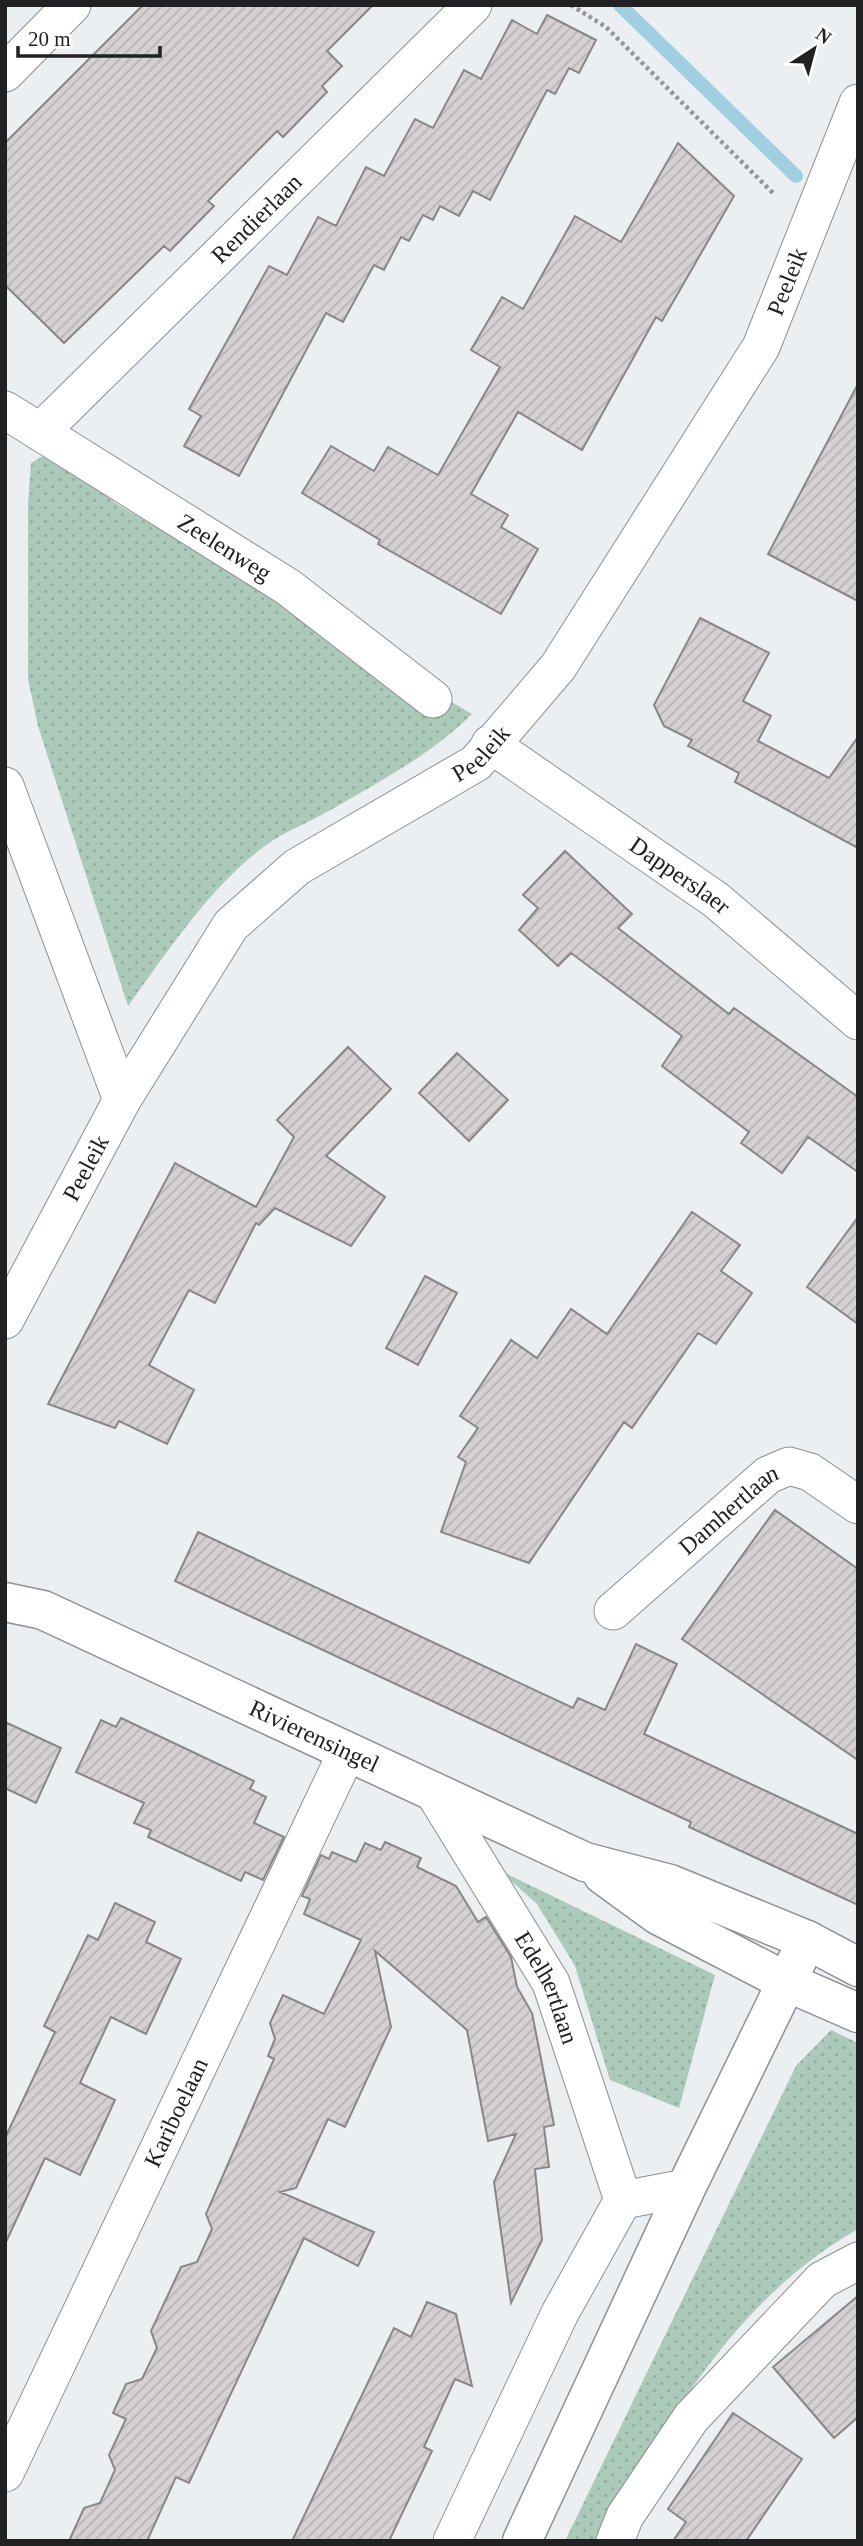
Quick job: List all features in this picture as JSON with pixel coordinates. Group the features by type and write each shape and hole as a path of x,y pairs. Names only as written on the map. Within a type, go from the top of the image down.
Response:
{"street":[{"path":"5,73 72,5"},
{"name":"Rendierlaan","path":"40,432 473,5"},
{"name":"Peeleik","path":"5,1320 122,1100 231,925 298,867 476,763 558,667 761,346 858,103"},
{"name":"Zeelenweg","path":"5,410 288,587 433,699"},
{"name":"Dapperslaer","path":"490,744 716,900 858,1021"},
{"path":"5,789 122,1100"},
{"name":"Damhertlaan","path":"613,1611 768,1475 789,1466 810,1472 858,1505"},
{"name":"Rivierensingel","path":"5,1577 43,1611"},
{"name":"Rivierensingel","path":"5,1602 43,1611 584,1862 658,1915 787,1982 858,2013"},
{"name":"Kariboelaan","path":"5,2473 347,1752"},
{"name":"Edelhertlaan","path":"433,1791 551,1983 623,2200"},
{"name":"Rivierensingel","path":"584,1862 670,1884 807,1940 858,1967"},
{"path":"522,2541 686,2188 807,1940"},
{"path":"452,2541 560,2313 623,2200 686,2188"},
{"path":"615,2541 625,2516 691,2418 822,2280 858,2261"}],"path":[{"path":"571,5 606,27 808,228"}],"green space":[{"path":"50,452 76,469 115,503 472,714 439,743 403,768 321,816 281,835 254,855 233,873 195,916 128,1006 38,726 28,679 28,504 31,463"},
{"path":"499,1870 715,1975 679,2108 610,2080 575,1966 537,1904"},
{"path":"831,2030 858,2043 858,2229 814,2258 775,2291 739,2327 678,2408 599,2541 565,2541 796,2066"}],"building":[{"path":"143,5 373,5 327,51 342,66 322,86 327,92 283,137 277,131 208,201 214,206 170,251 164,246 64,343 5,285 5,143"},
{"path":"547,15 596,40 579,73 569,68 555,94 547,90 490,200 473,191 459,216 440,206 433,220 423,215 409,241 401,237 384,270 374,265 343,322 326,313 239,476 184,446 201,416 189,409 269,266 287,275 318,217 336,226 366,167 384,176 415,119 433,128 464,70 481,79 512,20 537,34"},
{"path":"678,143 734,196 662,321 656,317 582,450 518,412 471,494 508,515 501,527 538,549 501,614 378,544 380,540 302,493 331,446 374,471 388,447 438,475 500,367 471,350 502,297 523,309 575,216 621,242"},
{"path":"858,384 858,601 768,554"},
{"path":"700,618 769,653 743,701 771,716 758,741 829,778 858,737 858,848 735,782 739,773 688,746 692,740 664,726 654,705"},
{"path":"565,851 632,914 618,928 729,1014 734,1008 858,1097 858,1172 808,1137 782,1173 741,1143 749,1132 662,1066 682,1036 571,953 558,966 519,930 538,908 523,895"},
{"path":"348,1047 391,1089 326,1156 385,1197 351,1246 275,1208 259,1225 256,1223 215,1303 189,1290 149,1365 194,1390 167,1444 119,1421 115,1428 48,1404 175,1163 256,1207 294,1137 277,1120"},
{"path":"457,1053 508,1100 469,1141 419,1093"},
{"path":"692,1212 740,1245 721,1271 752,1293 716,1344 698,1333 632,1428 624,1422 529,1563 441,1532 466,1462 458,1457 478,1428 460,1416 511,1340 537,1358 571,1309 607,1334"},
{"path":"858,1217 858,1324 807,1287"},
{"path":"425,1276 457,1293 418,1365 386,1348"},
{"path":"775,1510 858,1569 858,1760 682,1639"},
{"path":"198,1532 573,1708 578,1698 605,1710 636,1644 677,1664 644,1734 858,1834 858,1905 689,1827 691,1822 175,1581"},
{"path":"121,1718 254,1781 250,1789 266,1797 254,1823 284,1837 263,1880 245,1872 241,1881 148,1837 151,1830 134,1823 144,1803 76,1772 101,1720 116,1727"},
{"path":"5,1722 61,1748 36,1803 5,1788"},
{"path":"385,1842 421,1858 417,1867 456,1886 478,1922 486,1917 511,1957 517,1987 532,2013 554,2125 544,2127 549,2167 535,2169 542,2240 511,2303 494,2182 516,2134 488,2141 467,2030 375,1951 391,2027 345,2127 328,2119 296,2188 280,2192 374,2232 358,2266 304,2238 189,2483 176,2477 147,2541 69,2541 84,2508 100,2503 115,2470 109,2455 126,2419 113,2413 126,2384 142,2379 157,2348 151,2331 181,2267 197,2262 212,2229 206,2214 274,2059 268,2056 275,2039 270,2023 283,1995 324,2014 361,1940 304,1914 310,1899 302,1896 321,1855 329,1859 332,1852 356,1862 365,1843 381,1850"},
{"path":"115,1903 155,1922 146,1942 181,1959 146,2034 111,2017 80,2083 115,2100 98,2137 80,2175 45,2158 5,2244 5,2138 55,2032 44,2026 88,1935 98,1940"},
{"path":"858,2296 858,2417 834,2438 773,2367"},
{"path":"427,2302 456,2314 472,2386 455,2379 424,2447 432,2451 389,2541 292,2541 394,2328 411,2337"},
{"path":"733,2413 802,2459 746,2541 673,2541 686,2522 668,2509"}],"waterway":[{"path":"620,5 796,176"}]}
